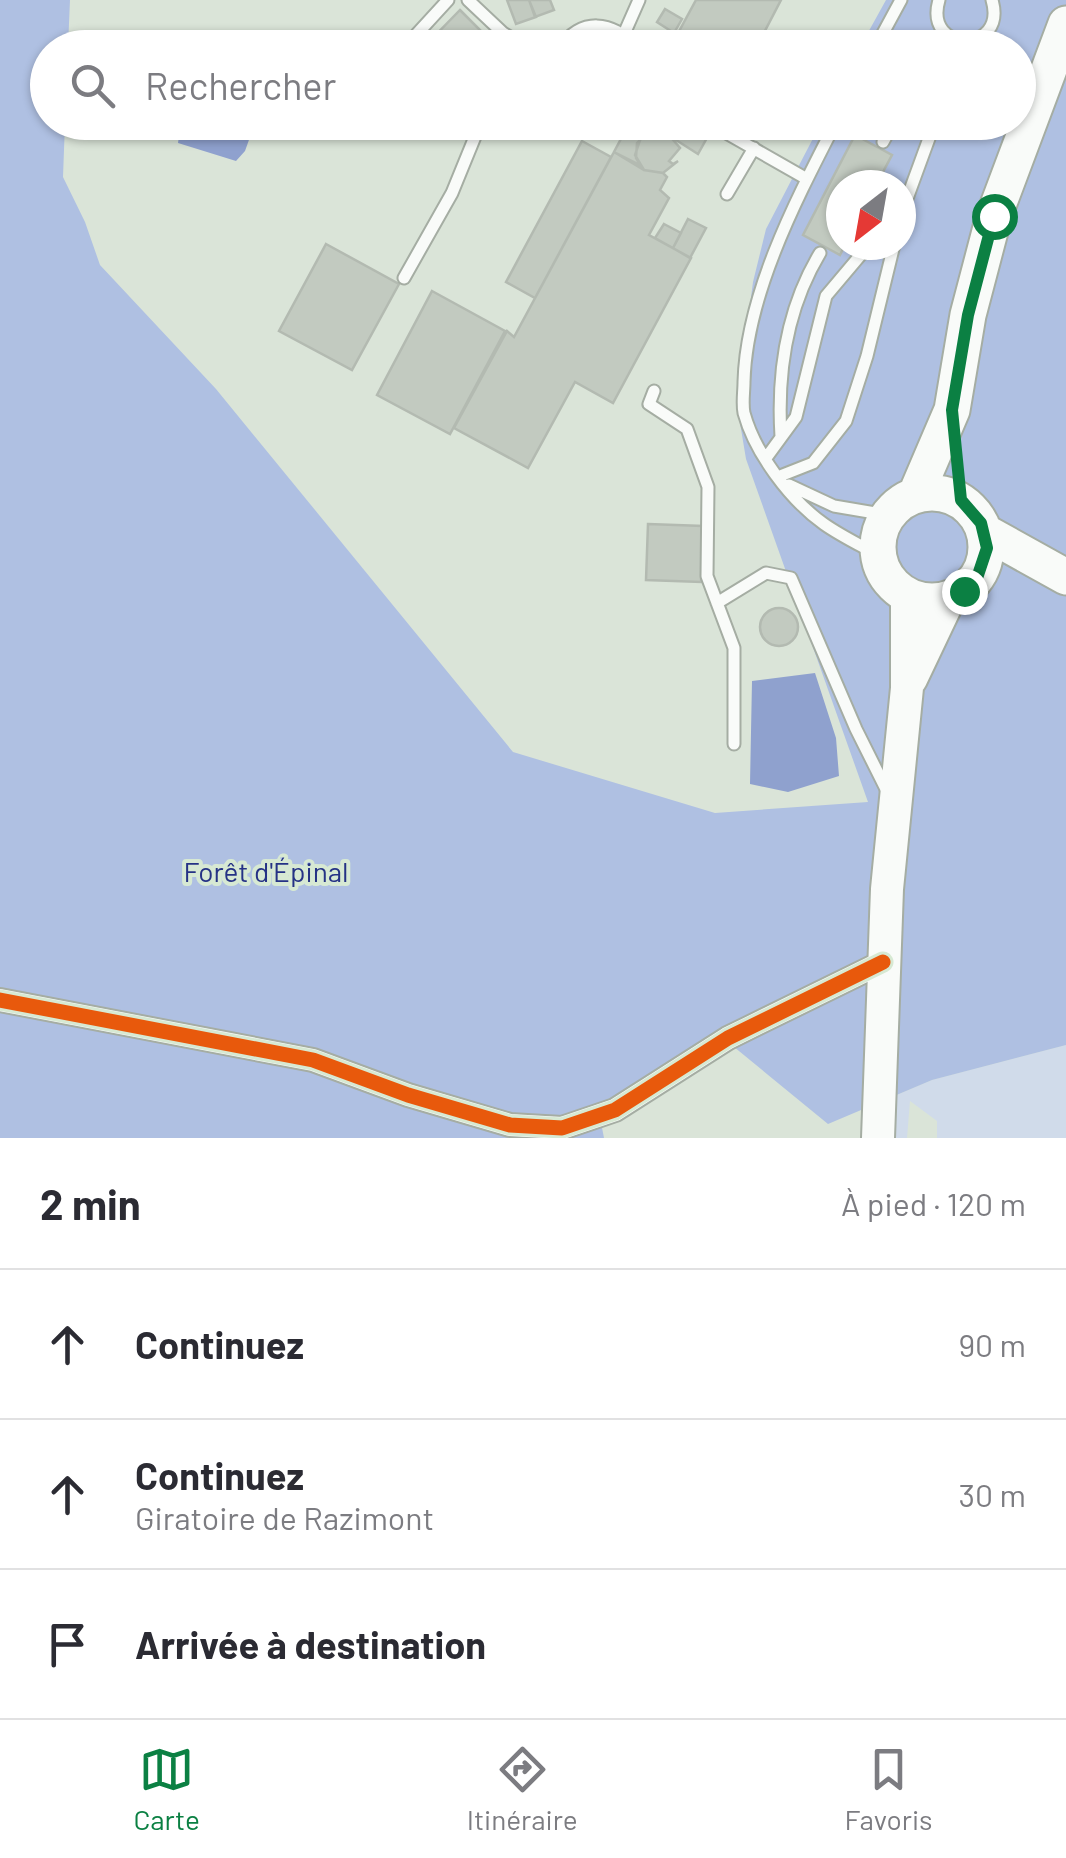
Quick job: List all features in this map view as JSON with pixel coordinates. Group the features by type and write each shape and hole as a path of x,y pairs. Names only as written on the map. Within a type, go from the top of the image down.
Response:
{"main road":[{"path":"1036,104 1066,24"},
{"path":"916,494 952,410 968,315 994,216 1022,140"},
{"path":"952,410 961,500"},
{"path":"907,688 963,588 987,548 985,532 976,514 961,500 939,492 916,494 896,506 879,534 878,555 893,585 907,595 920,600 963,588 1066,579"},
{"path":"985,532 1066,579"},
{"path":"878,1138 882,962 907,688 907,595"}],"street":[{"path":"0,1000 314,1060 408,1094 510,1124 562,1128 615,1110 728,1038 882,962"}],"lane":[{"path":"420,30 448,0"},
{"path":"468,0 500,30"},
{"path":"626,30 639,0"},
{"path":"885,30 901,0"},
{"path":"939,0 936,16 943,30"},
{"path":"988,30 995,12 992,0"},
{"path":"578,30 606,25 616,30"},
{"path":"404,278 452,193 474,140"},
{"path":"740,140 807,179"},
{"path":"827,140 762,290 745,346 743,410 766,458 803,506 824,524 878,555"},
{"path":"916,170 928,140"},
{"path":"727,194 754,148"},
{"path":"781,437 781,381 792,312 820,253"},
{"path":"766,458 796,417 826,296 856,260"},
{"path":"782,480 812,462 846,421 890,260"},
{"path":"654,391 648,404 687,430 708,487 707,576 734,648 734,744"},
{"path":"782,480 834,506 888,515"},
{"path":"717,603 766,574 791,578 879,780 894,804"}],"shaded area":[{"path":"178,140 249,140 236,161"},
{"path":"815,673 836,738 839,776 788,792 750,784 752,681"},
{"path":"1066,1045 1066,1138 937,1138 937,1121 910,1101 907,1138 869,1138 871,1106 932,1080"}],"green space":[{"name":"Forêt d'Épinal","path":"0,0 70,0 69,30 30,30 30,140 64,140 63,177 100,265 216,389 513,752 715,813 868,802 746,459 737,405 753,282 766,229 812,140 1036,140 1036,30 869,30 886,0 1066,0 1066,1045 932,1080 828,1124 717,1033 598,1107 604,1138 0,1138"}],"building":[{"path":"507,0 529,0 536,17 516,24"},
{"path":"529,0 550,0 554,10 535,17"},
{"path":"696,0 781,0 765,30 680,30"},
{"path":"665,9 682,19 676,30 657,22"},
{"path":"460,10 480,30 441,30"},
{"path":"620,140 640,140 636,158 640,165 614,152"},
{"path":"640,140 673,140 680,148 669,161 678,161 663,173 644,170 635,155"},
{"path":"676,140 706,140 698,154"},
{"path":"852,140 864,140 892,155 884,170 837,170"},
{"path":"582,141 611,157 535,298 506,282"},
{"path":"614,152 644,170 667,177 660,190 669,198 649,235 691,258 613,403 575,382 528,468 454,428 507,331 514,337"},
{"path":"826,191 826,247 803,235"},
{"path":"688,219 706,228 690,258 673,248"},
{"path":"664,224 681,233 673,248 655,238"},
{"path":"326,244 399,284 352,370 279,331"},
{"path":"432,291 505,331 450,434 377,395"},
{"path":"648,524 703,526 701,582 646,580"},
{"path":"779,608 793,613 798,627 793,641 779,646 765,641 760,627 765,613"}],"cycle path":[{"path":"0,1000 313,1060 408,1095 510,1125 562,1128 615,1110 728,1038 883,962"}],"route":[{"path":"964,591 977,578 987,548 981,523 961,500 952,410 968,315 994,216"}]}
